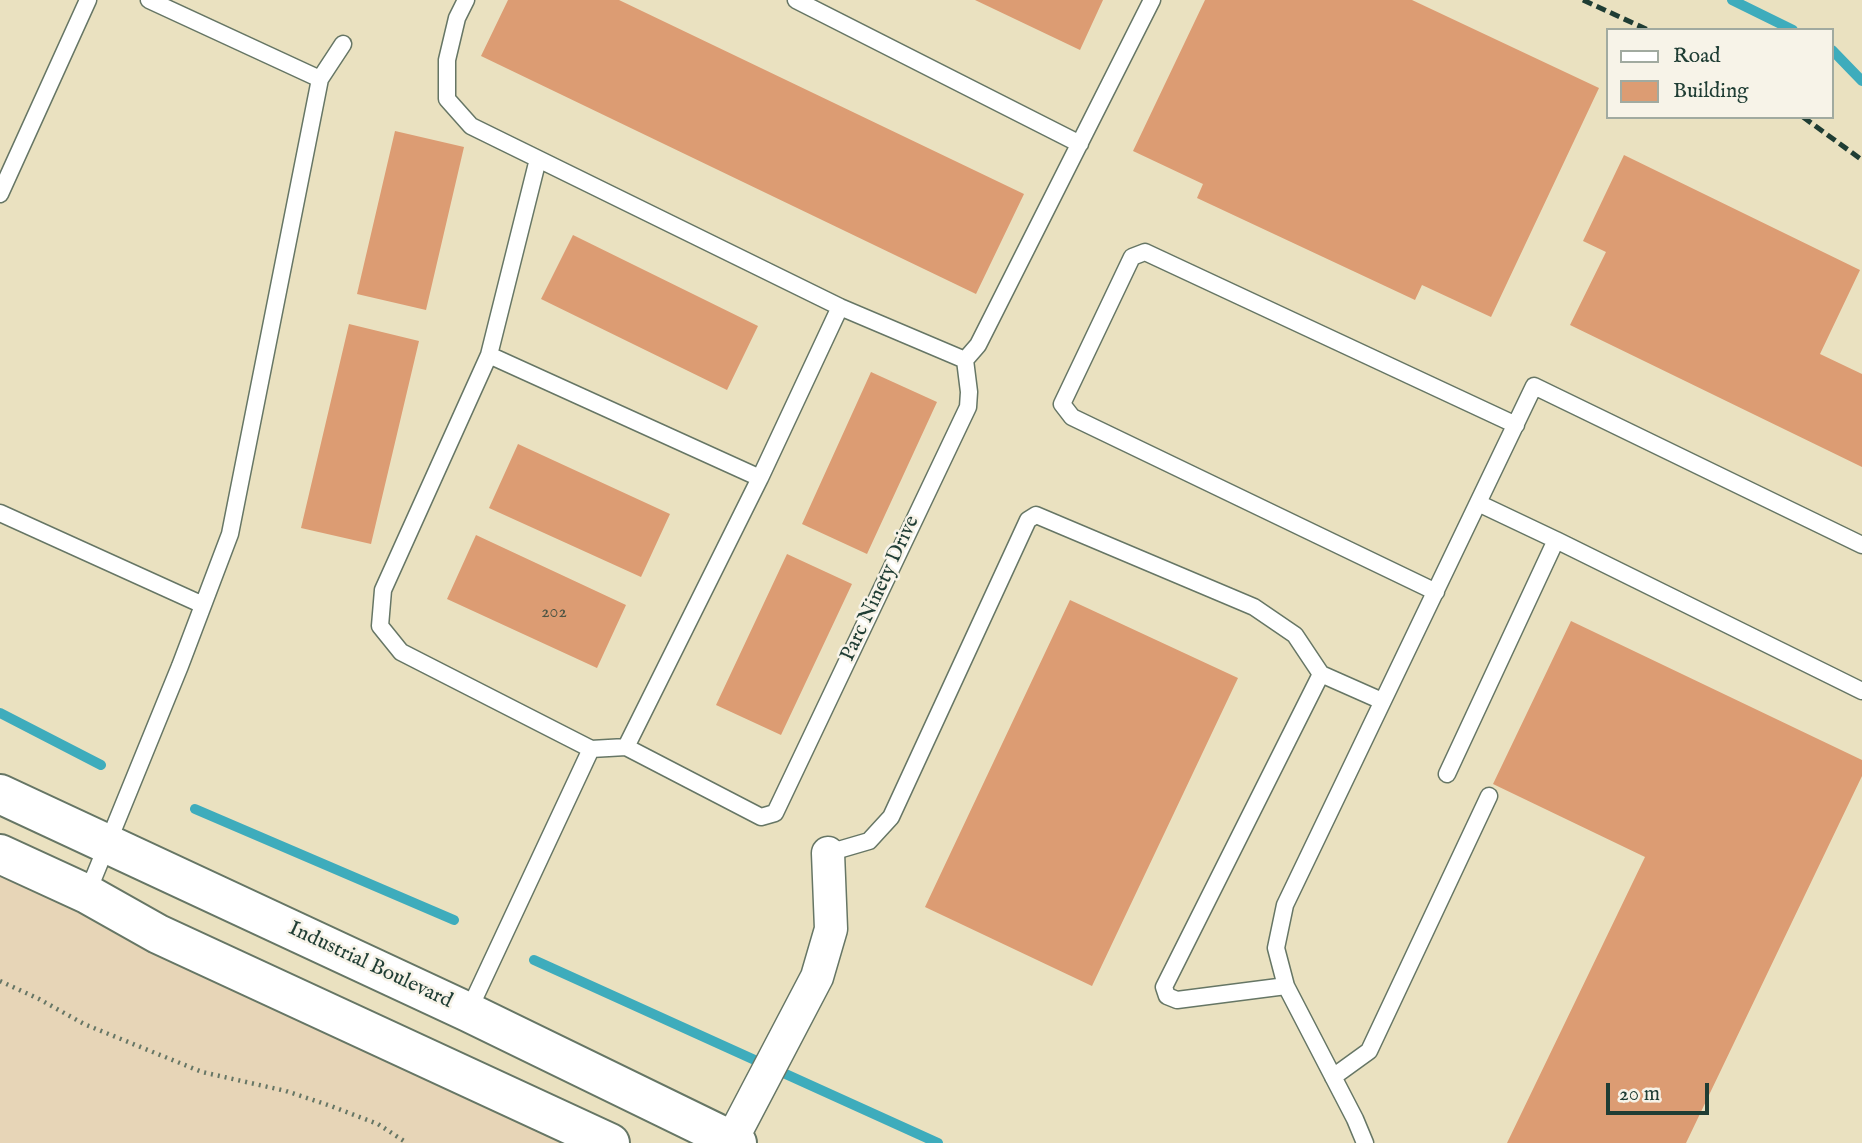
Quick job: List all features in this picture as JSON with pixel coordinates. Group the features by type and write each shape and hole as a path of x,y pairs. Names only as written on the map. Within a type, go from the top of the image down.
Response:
{"street":[{"name":"Industrial Boulevard","path":"0,794 468,1013 733,1142"},
{"path":"0,853 88,894 158,934 610,1143"},
{"path":"733,1142 817,977 831,929 828,853"}],"lane":[{"path":"0,194 88,0"},
{"path":"149,0 320,79"},
{"path":"466,0 457,18 447,60 447,99 471,126 839,307 965,360 978,345 1153,0"},
{"path":"796,0 1080,144"},
{"path":"88,894 230,534 320,79 342,44"},
{"path":"538,159 489,355 383,590 380,626 401,652 591,749 626,747 760,478 839,307"},
{"path":"1436,592 1072,416 1062,404 1132,257 1145,252 1516,425"},
{"path":"489,355 760,478"},
{"name":"Parc Ninety Drive","path":"626,747 761,817 775,813 968,407 965,360"},
{"path":"1365,1143 1286,986 1276,948 1285,905 1534,386 1862,545"},
{"path":"1478,503 1862,691"},
{"path":"0,513 203,605"},
{"path":"828,853 869,841 891,817 1028,520 1036,515 1254,607 1295,635 1321,674 1382,701"},
{"path":"1447,774 1556,540"},
{"path":"1286,986 1177,1000 1167,996 1164,987 1321,674"},
{"path":"468,1013 591,749"},
{"path":"1333,1077 1369,1051 1489,796"}],"path":[{"path":"0,981 84,1024 202,1072 286,1091 331,1106 378,1124 407,1143"}],"shaded area":[{"path":"0,870 589,1143 0,1143"}],"building":[{"path":"508,0 619,0 1024,194 976,294 481,56"},
{"path":"975,0 1103,0 1080,50"},
{"path":"1205,0 1412,0 1599,88 1491,317 1422,285 1415,300 1197,198 1203,184 1133,151"},
{"path":"395,131 464,147 426,310 357,294"},
{"path":"1624,155 1860,270 1820,354 1862,374 1862,467 1570,325 1606,252 1583,241"},
{"path":"573,235 758,326 727,390 541,299"},
{"path":"349,324 419,341 371,544 301,528"},
{"path":"871,372 937,402 867,554 802,524"},
{"path":"518,444 670,514 641,577 489,508"},
{"path":"476,535 626,605 597,668 447,599"},
{"path":"787,554 852,584 781,735 716,705"},
{"path":"1070,600 1238,678 1092,986 925,907"},
{"path":"1571,621 1862,760 1862,776 1686,1143 1507,1143 1645,857 1493,784"}],"waterway":[{"path":"1732,0 1789,28"},
{"path":"1834,52 1862,81"},
{"path":"0,713 101,765"},
{"path":"195,809 454,920"},
{"path":"534,960 938,1143"}],"railway":[{"path":"1583,0 1644,28"},
{"path":"1806,119 1862,160"}]}
